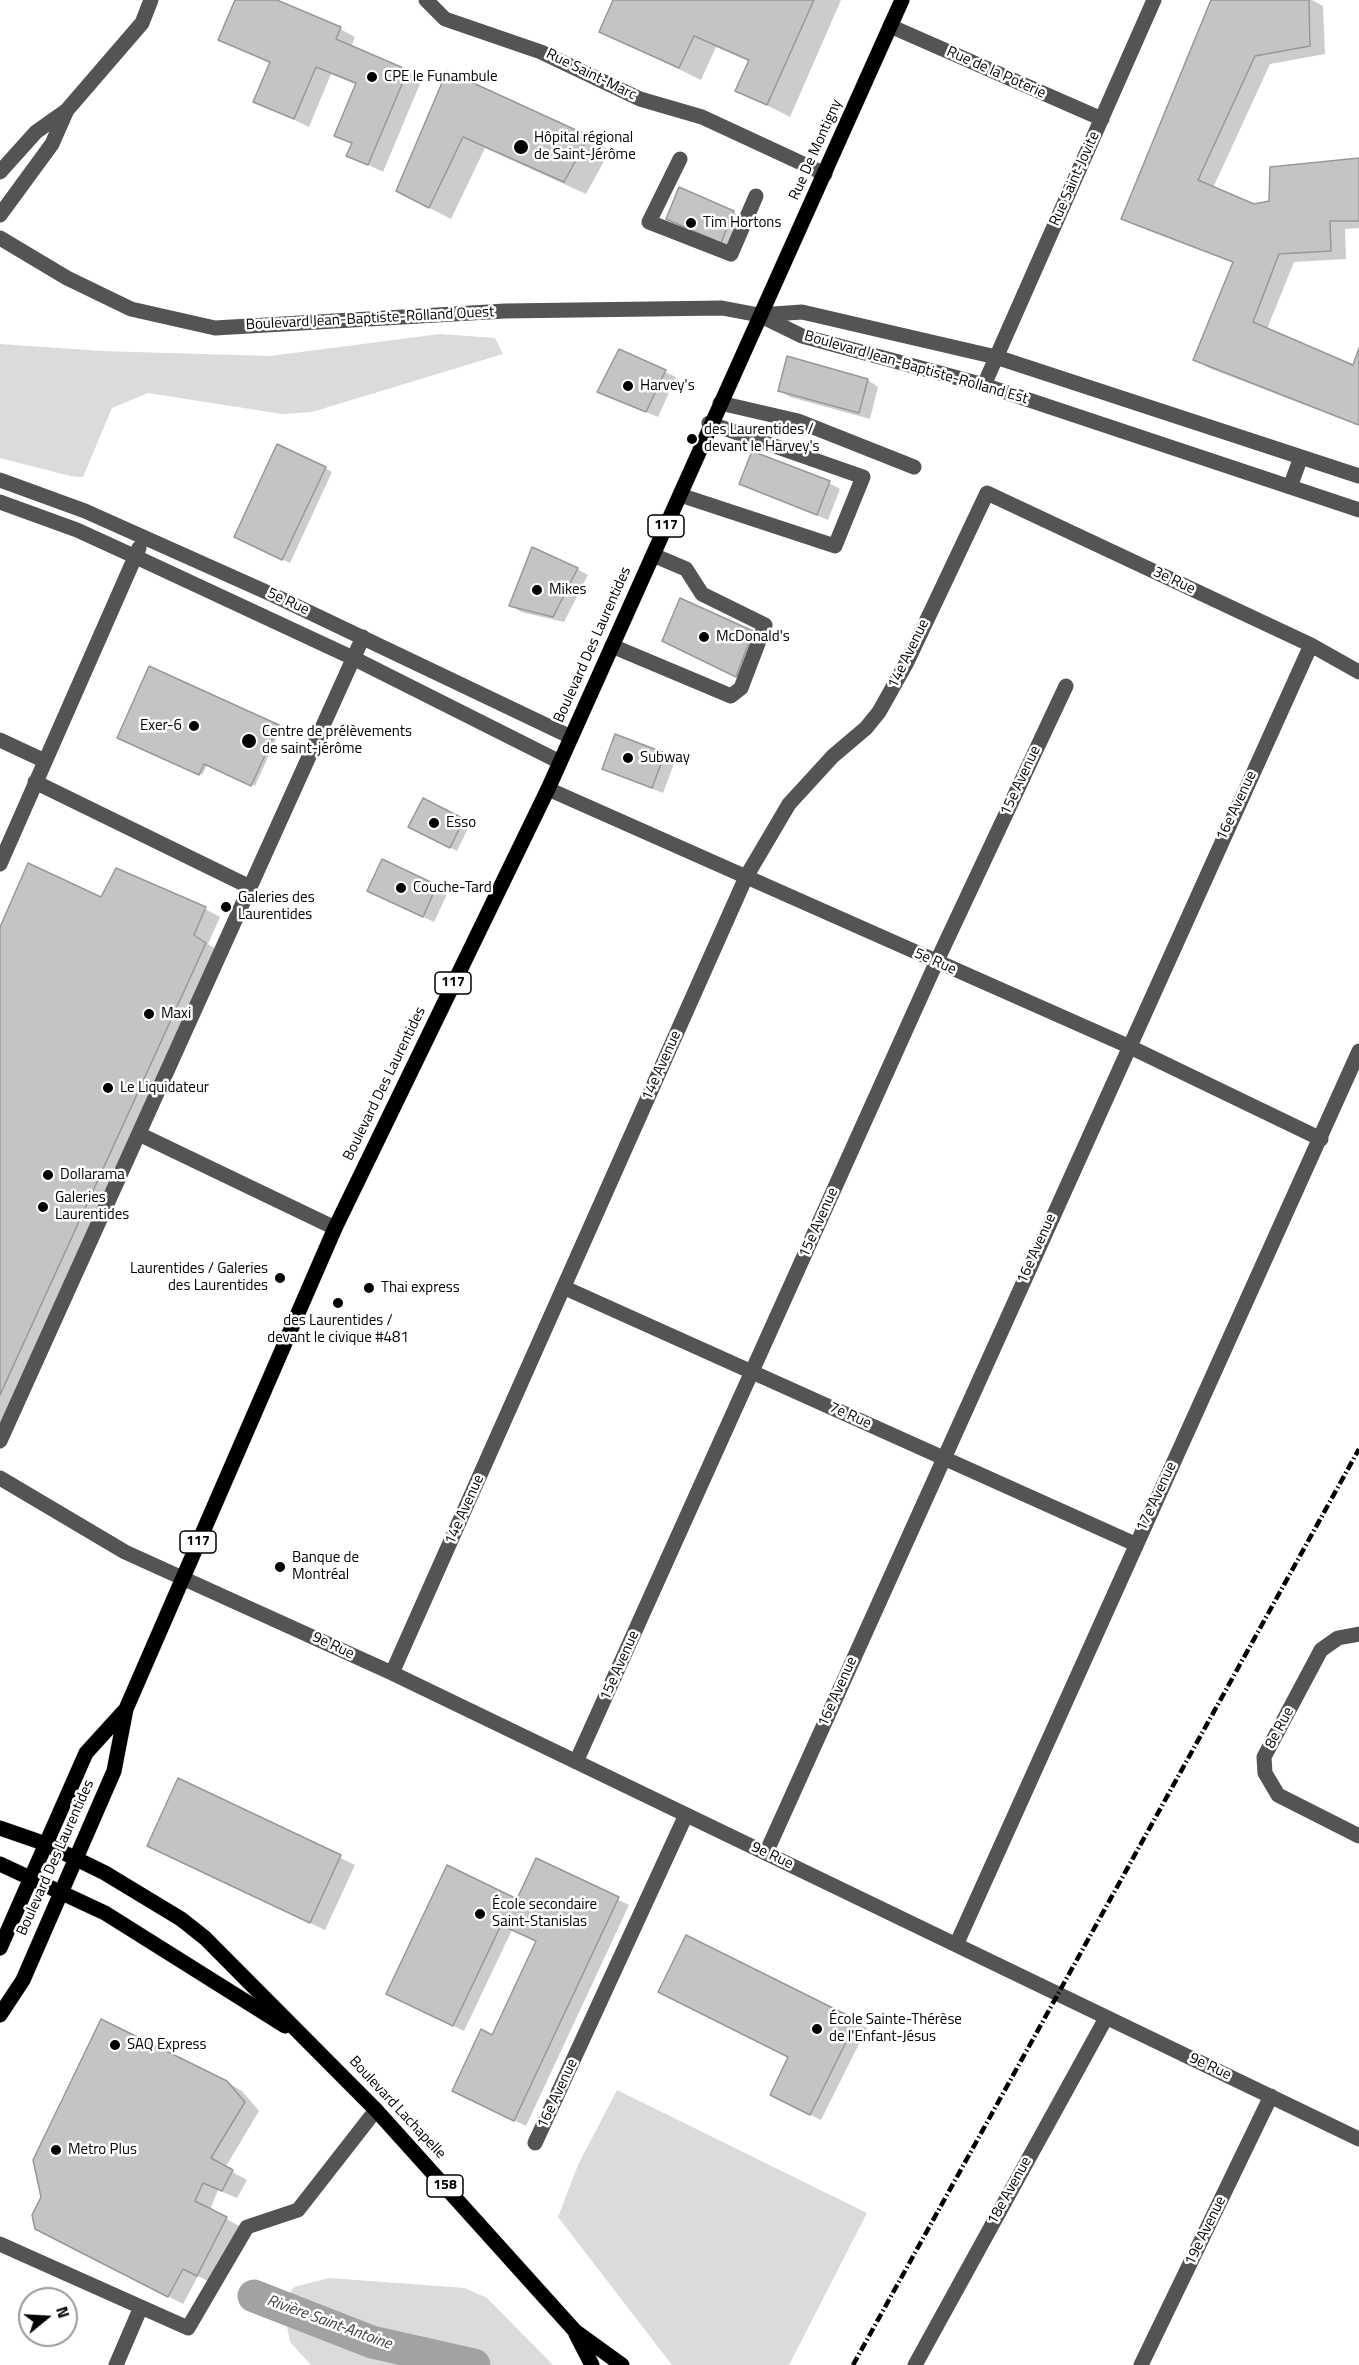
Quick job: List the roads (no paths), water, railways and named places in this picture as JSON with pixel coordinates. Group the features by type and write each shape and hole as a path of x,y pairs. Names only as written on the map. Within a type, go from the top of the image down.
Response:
{"main road":[{"name":"Rue De Montigny","path":"759,315 825,174 902,0"},
{"name":"Boulevard Des Laurentides","path":"0,2015 23,1980 114,1771 126,1708 335,1228 548,789 759,315"},
{"name":"Boulevard Des Laurentides","path":"0,1948 86,1753 126,1708"},
{"name":"Boulevard Lachapelle","path":"0,1828 46,1844 76,1859 134,1890 206,1938 376,2110 575,2331 622,2365"},
{"name":"Boulevard Lachapelle","path":"0,1864 105,1913 164,1948 312,2044"},
{"name":"Boulevard Lachapelle","path":"575,2331 592,2365"}],"street":[{"path":"0,172 36,132 67,110 142,23 151,0"},
{"name":"Rue Saint-Marc","path":"426,0 445,19 542,52 640,99 702,117 825,174"},
{"name":"Rue Saint-Jovite","path":"984,386 1154,0"},
{"name":"Rue de la Poterie","path":"890,26 1101,119"},
{"path":"0,215 52,144 67,110"},
{"path":"680,159 649,222 731,254 756,196"},
{"name":"Boulevard Jean-Baptiste-Rolland Ouest","path":"0,238 67,278 131,309 215,328 505,311 722,308 759,315"},
{"name":"Boulevard Jean-Baptiste-Rolland Est","path":"759,315 802,312 996,357 1359,476"},
{"name":"Boulevard Jean-Baptiste-Rolland Est","path":"759,315 802,336 984,386 1359,510"},
{"path":"720,403 798,422 914,467"},
{"path":"680,495 835,546 863,477 710,423"},
{"path":"1290,488 1301,458"},
{"name":"5e Rue","path":"0,480 85,511 143,537 363,637 571,737"},
{"name":"3e Rue","path":"987,493 1311,645 1359,672"},
{"name":"14e Avenue","path":"392,1673 746,877 789,804 833,756 866,728 879,712 907,662 987,493"},
{"name":"5e Rue","path":"0,502 77,530 136,557 353,658 560,762"},
{"path":"0,864 143,537"},
{"path":"612,646 730,696 741,688 765,625 702,594 686,569 653,555"},
{"path":"0,1441 363,637"},
{"name":"16e Avenue","path":"766,1853 1128,1046 1311,645"},
{"name":"15e Avenue","path":"576,1762 936,963 1066,686"},
{"path":"0,740 45,761"},
{"path":"35,782 250,887"},
{"name":"5e Rue","path":"548,789 936,963 1128,1046 1321,1139"},
{"name":"17e Avenue","path":"957,1943 1359,1051"},
{"path":"139,1134 335,1228"},
{"name":"7e Rue","path":"565,1288 1135,1544"},
{"name":"9e Rue","path":"0,1478 125,1552 392,1673 685,1817 957,1943 1106,2018 1359,2139"},
{"name":"8e Rue","path":"1359,1634 1338,1638 1321,1650 1264,1757 1265,1773 1278,1795 1359,1836"},
{"name":"16e Avenue","path":"535,2143 685,1817"},
{"name":"18e Avenue","path":"915,2365 1106,2018"},
{"name":"19e Avenue","path":"1141,2365 1271,2096"},
{"path":"0,2244 188,2328 248,2227 298,2210 376,2110"},
{"path":"116,2365 141,2307"}],"waterway":[{"name":"Rivière Saint-Antoine","path":"254,2296 372,2342 474,2365"}],"railway":[{"path":"853,2365 1359,1449"}],"place":[{"name":"CPE le Funambule","path":"372,77"},
{"name":"Hôpital régional de Saint-Jérôme","path":"521,147"},
{"name":"Tim Hortons","path":"691,223"},
{"name":"Harvey's","path":"628,386"},
{"name":"des Laurentides / devant le Harvey's","path":"692,439"},
{"name":"Mikes","path":"537,590"},
{"name":"McDonald's","path":"704,637"},
{"name":"Exer-6","path":"194,726"},
{"name":"Centre de prélèvements de saint-jérôme","path":"249,741"},
{"name":"Subway","path":"628,758"},
{"name":"Esso","path":"434,823"},
{"name":"Couche-Tard","path":"401,888"},
{"name":"Galeries des Laurentides","path":"226,907"},
{"name":"Maxi","path":"149,1014"},
{"name":"Le Liquidateur","path":"108,1088"},
{"name":"Dollarama","path":"48,1175"},
{"name":"Galeries Laurentides","path":"43,1207"},
{"name":"Laurentides / Galeries des Laurentides","path":"280,1278"},
{"name":"Thai express","path":"369,1288"},
{"name":"des Laurentides / devant le civique #481","path":"338,1303"},
{"name":"Banque de Montréal","path":"280,1567"},
{"name":"École secondaire Saint-Stanislas","path":"480,1914"},
{"name":"École Sainte-Thérèse de l'Enfant-Jésus","path":"817,2029"},
{"name":"SAQ Express","path":"115,2045"},
{"name":"Metro Plus","path":"56,2150"}]}
